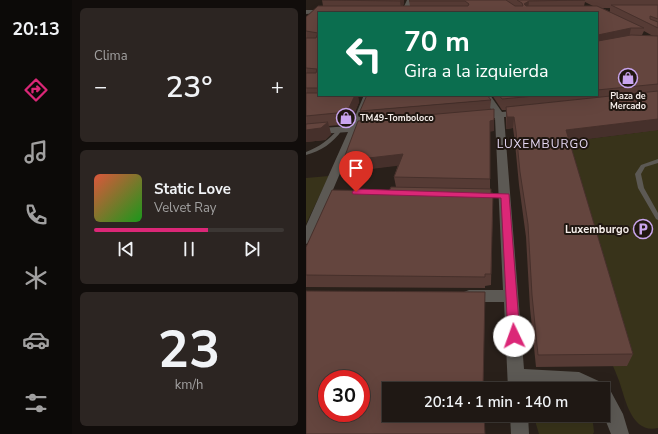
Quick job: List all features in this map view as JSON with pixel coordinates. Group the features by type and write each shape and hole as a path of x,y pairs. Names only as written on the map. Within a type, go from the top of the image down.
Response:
{"street":[{"path":"402,12 410,0"},
{"path":"306,21 323,4"},
{"path":"306,12 331,12"},
{"path":"402,12 412,12"},
{"path":"487,96 499,115 506,196 517,382"},
{"path":"306,239 354,129 364,98"},
{"path":"468,118 531,112"},
{"path":"306,132 377,127"},
{"path":"328,191 342,191"},
{"path":"490,195 506,196"},
{"path":"456,296 512,296"},
{"path":"538,382 579,380 583,382"},
{"path":"610,409 620,434"},
{"path":"519,422 520,434"}],"lane":[{"path":"306,154 323,148 332,141 340,130"},
{"path":"658,161 643,166 638,174 641,188 658,218"}],"shaded area":[{"path":"658,130 658,428 649,429 637,422 628,408 613,366 627,366 564,142"},
{"path":"329,176 306,224 306,178"},
{"path":"536,422 593,422 594,432 593,434 539,434"}],"building":[{"path":"322,0 401,0 400,1"},
{"path":"506,0 515,6 523,6 522,3 517,0 585,0 529,1 524,4 526,6 597,6 644,28 631,28 598,35 598,12 318,12 318,33 306,31 306,17 318,6 468,6 469,4 465,1 409,1"},
{"path":"611,5 658,5 658,19 650,16 650,19 658,22 658,28"},
{"path":"318,33 318,88 306,88 306,73 316,73 317,69 306,68 306,38 316,38"},
{"path":"631,35 658,36 658,84 598,90 598,41"},
{"path":"658,91 658,119 566,130 633,354 538,355 532,295 528,224 520,172 516,131 514,117 507,117 506,107"},
{"path":"306,93 318,93 318,96 355,96 347,112 306,116"},
{"path":"367,96 488,96 491,100 360,111"},
{"path":"500,96 535,96 502,99"},
{"path":"494,109 494,120 490,121 490,179 394,177 403,154 343,161 358,121"},
{"path":"328,122 321,128 306,130 306,124"},
{"path":"391,187 491,189 491,193 493,193 491,274 485,274 485,277 306,275 306,247 332,190 389,191"},
{"path":"306,291 485,292 483,382 382,382 382,422 484,422 485,434 306,434"}],"place":[{"name":"Plaza de Mercado","path":"628,78"},
{"name":"TM49-Tomboloco","path":"346,118"},
{"name":"Luxemburgo","path":"643,229"}],"district":[{"name":"LUXEMBURGO","path":"543,144"}],"route":[{"path":"356,192 506,196 514,336"}]}
